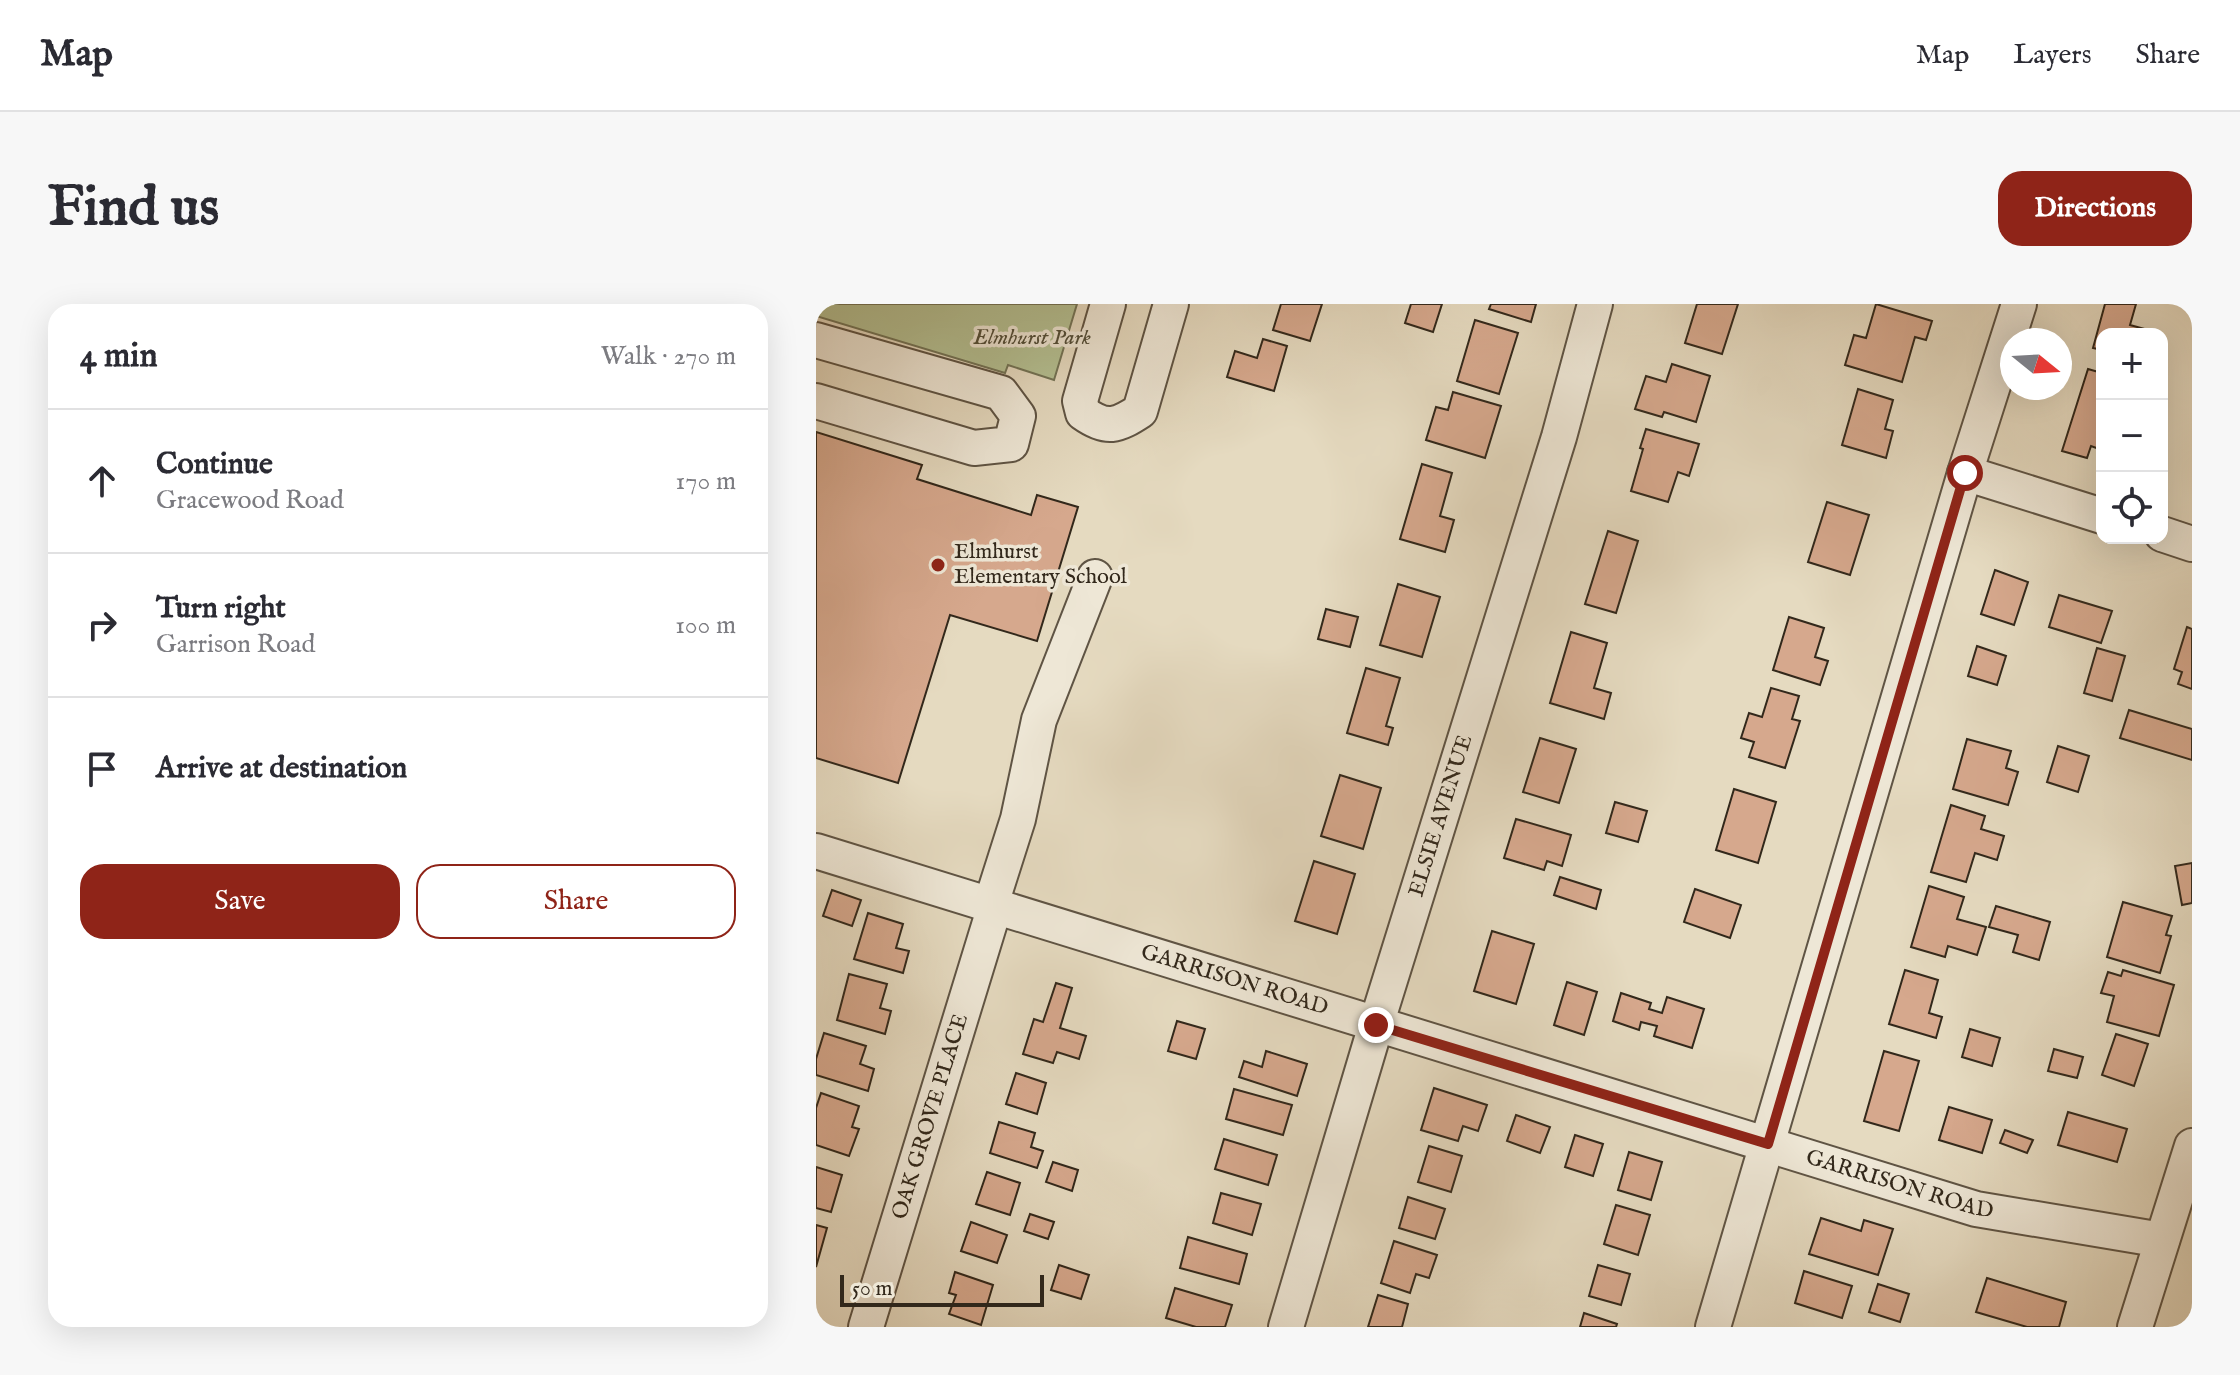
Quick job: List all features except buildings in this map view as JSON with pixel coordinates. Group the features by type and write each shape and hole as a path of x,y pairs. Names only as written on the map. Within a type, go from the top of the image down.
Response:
{"street":[{"path":"1108,304 1080,401 1083,413 1095,422 1114,425 1140,411 1171,304"},
{"name":"ELSIE AVENUE","path":"1286,1327 1376,1025 1545,483 1595,304"},
{"path":"1713,1327 1965,473 2019,304"},
{"path":"816,340 1001,393 1018,416 1011,444 974,448 816,401"},
{"path":"1965,473 2096,514"},
{"path":"2168,536 2192,544"},
{"name":"OAK GROVE PLACE","path":"866,1327 1018,819 1039,720 1095,577"},
{"name":"GARRISON ROAD","path":"816,851 1976,1209 2162,1240"},
{"path":"2135,1327 2192,1146"}],"green space":[{"name":"Elmhurst Park","path":"816,304 1077,304 1054,380 1008,365 1005,373 816,316"}],"place":[{"name":"Elmhurst Elementary School","path":"938,565"}],"route":[{"path":"1376,1025 1768,1144 1965,473"}]}
